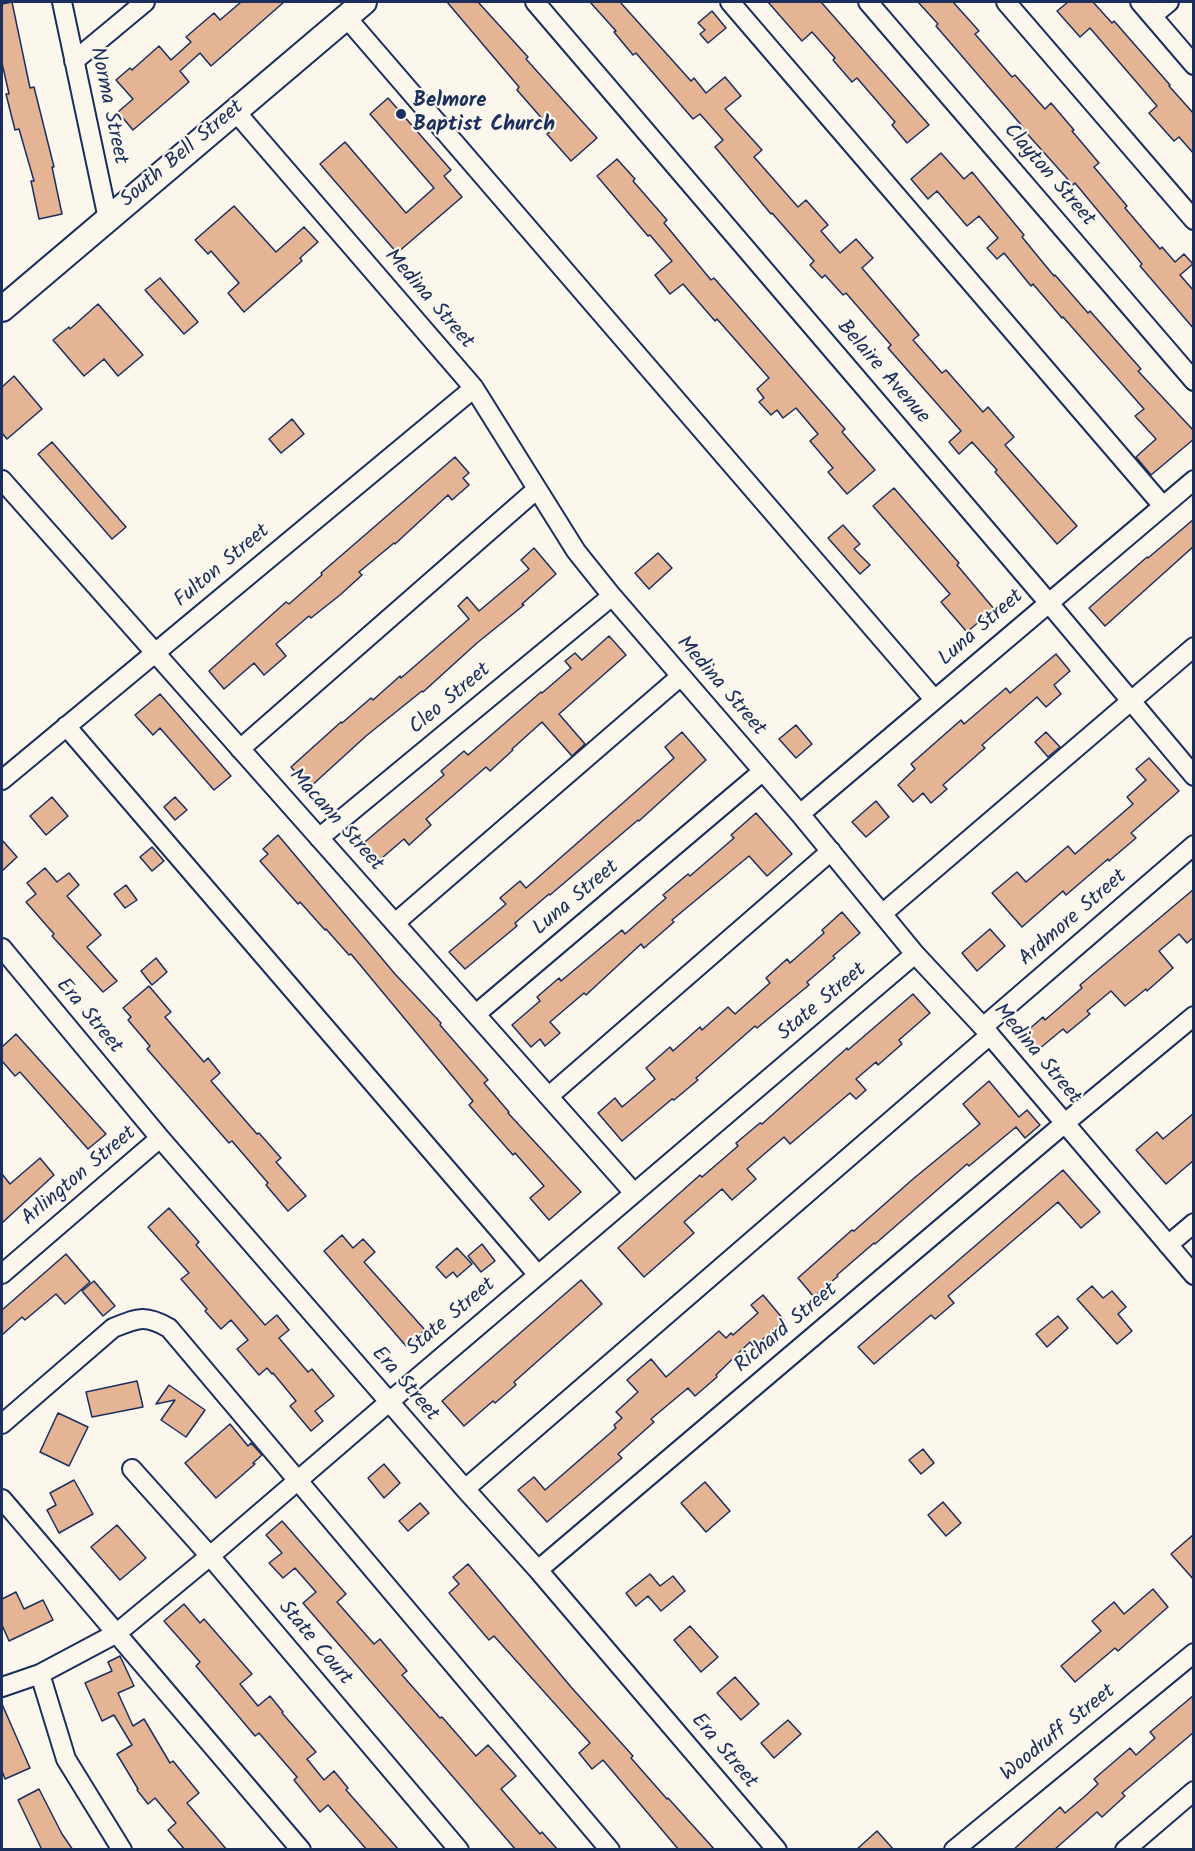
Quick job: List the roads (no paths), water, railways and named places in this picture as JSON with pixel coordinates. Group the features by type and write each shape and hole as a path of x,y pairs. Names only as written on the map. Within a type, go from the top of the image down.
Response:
{"main road":[{"name":"South Bell Street","path":"2,309 355,9"}],"street":[{"name":"Norma Street","path":"62,2 108,219"},
{"path":"74,61 146,2"},
{"name":"Belaire Avenue","path":"535,2 1194,776"},
{"path":"730,2 1163,506"},
{"name":"Clayton Street","path":"868,2 1194,381"},
{"path":"1006,2 1194,220"},
{"path":"1140,2 1194,65"},
{"path":"1152,16 1169,2"},
{"path":"355,9 934,699"},
{"name":"Medina Street","path":"235,111 474,388 576,551 612,596 800,814 915,954 987,1031 1194,1275"},
{"name":"Fulton Street","path":"2,780 474,388"},
{"name":"Macann Street","path":"2,480 634,1192"},
{"name":"Luna Street","path":"800,814 1194,480"},
{"path":"240,749 537,489"},
{"name":"Cleo Street","path":"320,838 612,596"},
{"path":"882,914 1194,647"},
{"path":"394,923 681,675"},
{"path":"66,726 538,1275"},
{"name":"Luna Street","path":"476,1014 763,771"},
{"name":"Ardmore Street","path":"465,1489 987,1031 1194,845"},
{"path":"549,1096 831,851"},
{"name":"Era Street","path":"2,948 160,1138 465,1489 538,1569 777,1850"},
{"name":"State Street","path":"2,1687 40,1674 117,1633 915,954"},
{"name":"Richard Street","path":"538,1569 1065,1123 1194,1017"},
{"name":"Arlington Street","path":"2,1274 160,1138"},
{"path":"1168,1245 1194,1223"},
{"path":"2,1424 113,1328 134,1319 153,1319 169,1328 610,1850"},
{"name":"State Court","path":"132,1469 210,1556 459,1850"},
{"path":"2,1499 301,1850"},
{"name":"Woodruff Street","path":"954,1850 1194,1653"},
{"path":"40,1674 66,1759 122,1850"},
{"path":"1125,1850 1194,1791"}],"place":[{"name":"Belmore Baptist Church","path":"401,114"}]}
